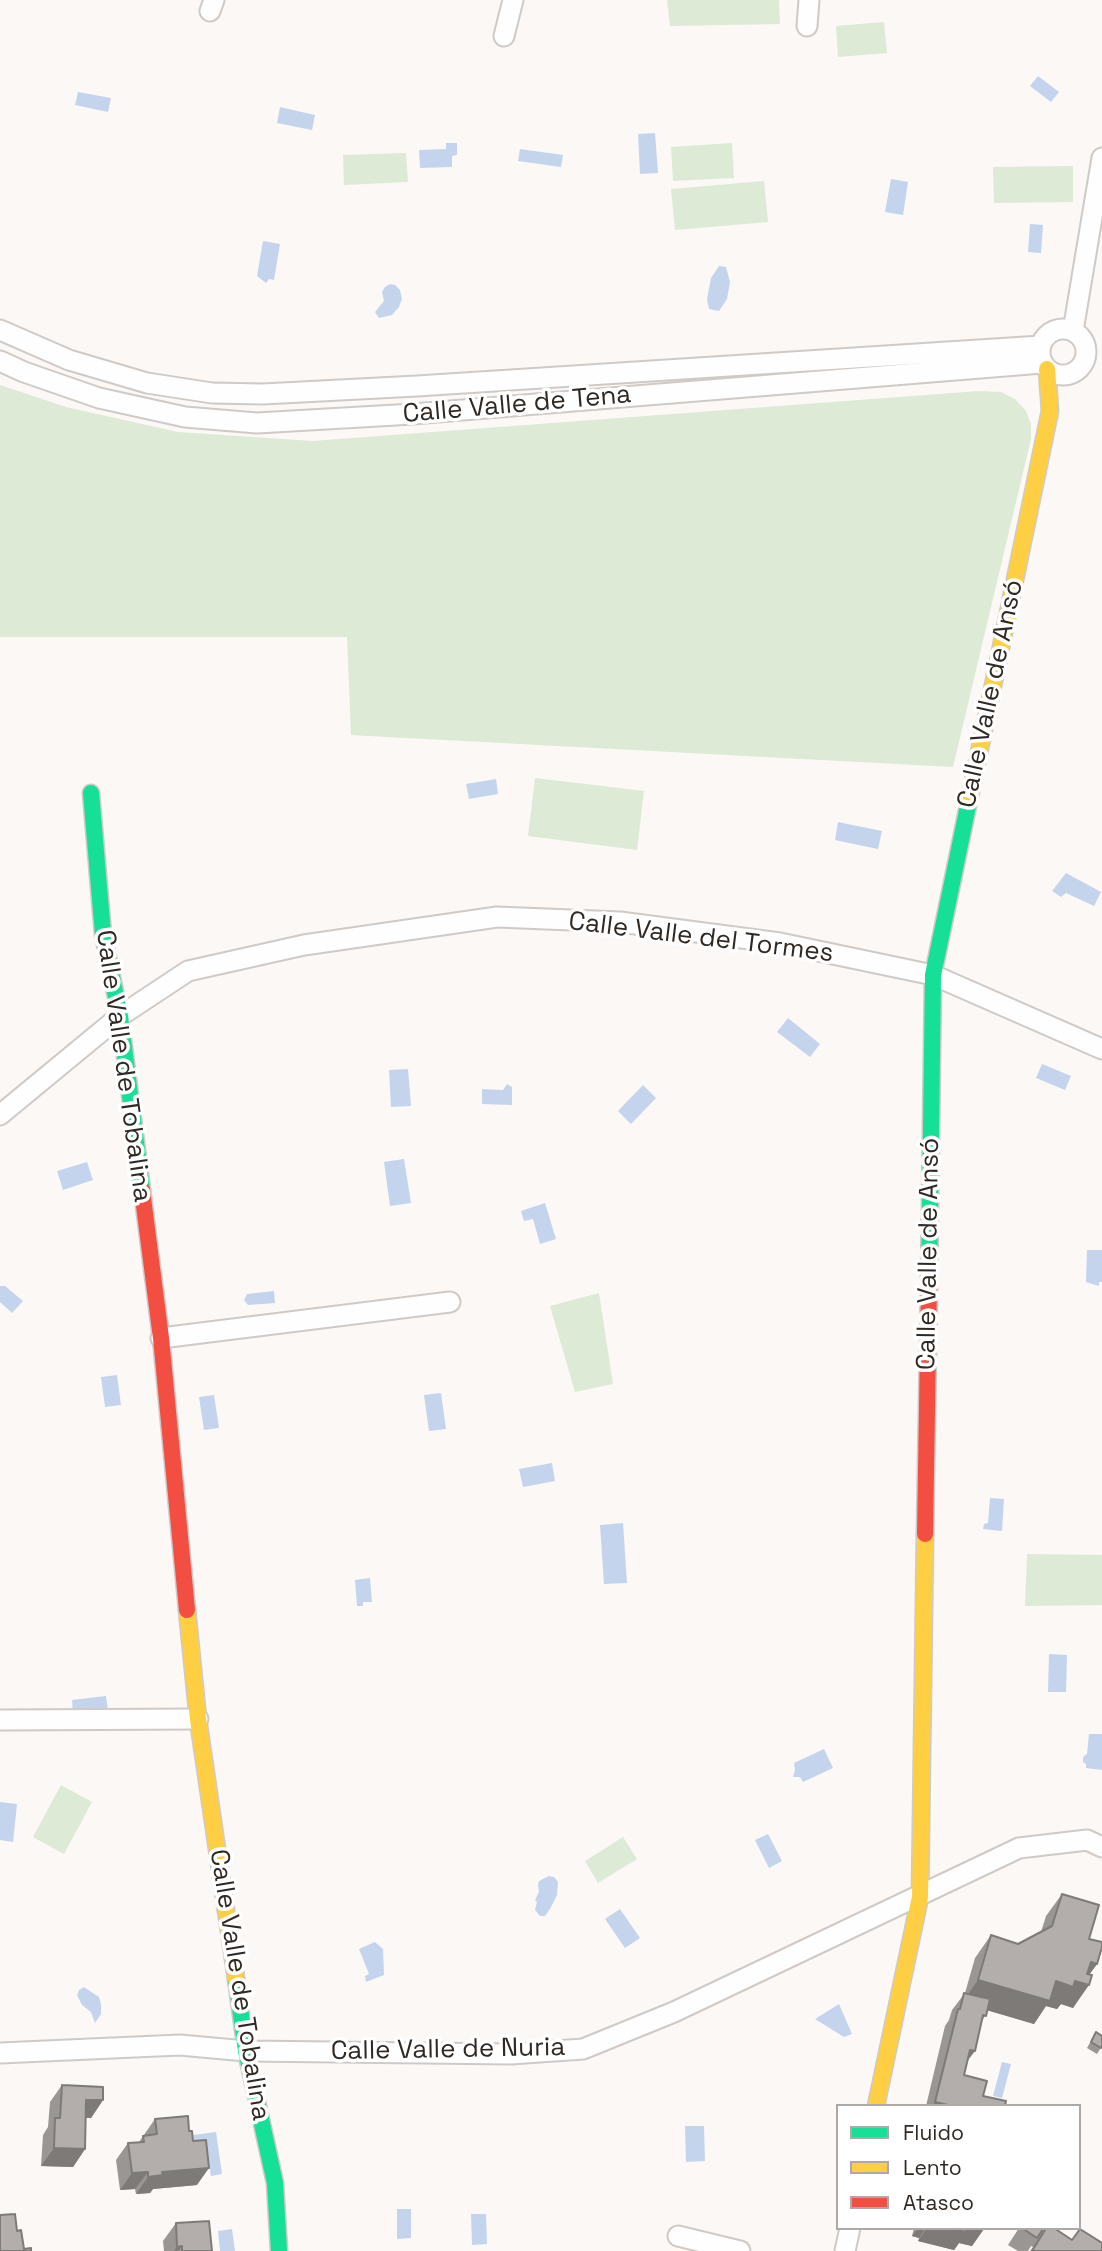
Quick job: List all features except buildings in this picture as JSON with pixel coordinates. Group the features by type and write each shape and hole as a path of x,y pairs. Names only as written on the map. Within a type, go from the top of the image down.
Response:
{"street":[{"path":"504,36 513,0"},
{"path":"807,26 809,0"},
{"path":"1070,332 1102,158"},
{"name":"Calle Valle de Tena","path":"0,330 69,360 147,383 212,393 251,394 1043,359"},
{"path":"1070,332 1086,347 1087,364 1060,376 1043,359 1050,333 1070,332 1102,334"},
{"name":"Calle Valle de Tena","path":"0,361 99,398 185,417 257,423 427,413 1043,359"},
{"name":"Calle Valle de Ansó","path":"876,2104 920,1897 933,975 1050,411 1043,359"},
{"name":"Calle Valle de Ansó","path":"1050,411 1087,364"},
{"name":"Calle Valle de Tobalina","path":"91,793 103,934 120,1016 161,1338 198,1719 246,2051 275,2183 279,2251"},
{"name":"Calle Valle del Tormes","path":"0,1115 120,1016 188,971 304,945 497,917 620,922 780,943 933,975 1046,1027 1102,1049"},
{"path":"161,1338 450,1302"},
{"path":"0,1720 198,1719"},
{"name":"Calle Valle de Nuria","path":"0,2053 180,2045 246,2051 511,2054 583,2049 674,2012 1019,1849 1087,1840 1102,1847"},
{"path":"845,2251 850,2230"},
{"path":"678,2236 740,2251"}],"green space":[{"path":"667,0 779,0 780,24 670,26"},
{"path":"884,22 887,53 838,57 836,26"},
{"path":"732,143 734,178 673,181 671,147"},
{"path":"406,153 408,182 344,185 343,155"},
{"path":"1073,166 1073,202 994,203 993,167"},
{"path":"764,181 768,222 675,230 671,189"},
{"path":"0,385 66,407 178,432 313,441 979,391 1001,392 1015,399 1026,411 1031,424 1031,439 953,767 351,735 347,637 0,637"},
{"path":"535,778 644,791 637,850 528,836"},
{"path":"599,1293 613,1384 575,1392 550,1306"},
{"path":"1027,1554 1102,1555 1102,1605 1025,1606"},
{"path":"61,1785 92,1802 64,1854 33,1837"},
{"path":"623,1837 637,1859 598,1883 585,1861"}],"water":[{"path":"1038,76 1059,92 1051,102 1030,86"},
{"path":"78,92 111,98 108,112 75,105"},
{"path":"280,107 315,115 312,130 277,123"},
{"path":"655,133 658,173 640,174 638,134"},
{"path":"446,143 457,143 457,155 452,156 452,167 420,168 419,150 446,149"},
{"path":"520,149 563,155 561,167 518,161"},
{"path":"891,179 908,182 903,215 885,212"},
{"path":"1030,224 1043,225 1041,253 1028,252"},
{"path":"263,241 280,244 274,280 269,279 266,283 257,276"},
{"path":"719,266 726,267 730,282 727,299 719,311 709,309 707,299 711,278"},
{"path":"390,284 400,290 402,299 392,315 379,318 375,312 384,301 382,292"},
{"path":"496,779 498,794 469,799 466,784"},
{"path":"838,822 882,831 878,849 835,840"},
{"path":"1066,873 1101,892 1094,906 1066,893 1061,897 1052,891"},
{"path":"788,1018 820,1044 810,1057 777,1032"},
{"path":"1042,1064 1071,1076 1065,1090 1036,1078"},
{"path":"408,1069 411,1106 391,1107 389,1070"},
{"path":"507,1084 512,1087 512,1105 482,1104 482,1089 503,1090"},
{"path":"643,1085 656,1098 631,1124 618,1111"},
{"path":"404,1159 411,1203 390,1206 384,1162"},
{"path":"87,1162 93,1180 63,1190 57,1171"},
{"path":"545,1203 556,1239 540,1244 533,1219 524,1221 521,1211"},
{"path":"1087,1250 1102,1250 1102,1282 1099,1282 1099,1286 1086,1282"},
{"path":"0,1286 5,1286 23,1301 12,1313 0,1302"},
{"path":"274,1291 275,1303 248,1305 244,1300 247,1294"},
{"path":"117,1375 121,1405 105,1407 101,1377"},
{"path":"441,1393 446,1429 429,1431 424,1395"},
{"path":"214,1395 219,1428 204,1430 199,1397"},
{"path":"552,1463 555,1481 523,1487 519,1469"},
{"path":"990,1498 1004,1499 1002,1531 983,1529 984,1524 988,1523"},
{"path":"623,1523 627,1583 604,1584 600,1525"},
{"path":"370,1578 372,1602 363,1602 363,1606 357,1606 355,1580"},
{"path":"1049,1654 1067,1655 1066,1692 1048,1692"},
{"path":"106,1696 108,1711 73,1714 72,1700"},
{"path":"1089,1734 1102,1734 1102,1770 1086,1768 1083,1762 1083,1757 1087,1754"},
{"path":"824,1749 833,1768 803,1782 800,1777 793,1777 794,1763"},
{"path":"0,1802 17,1804 13,1842 0,1840"},
{"path":"768,1834 782,1861 769,1868 755,1840"},
{"path":"549,1876 558,1882 557,1895 545,1916 540,1916 535,1910 538,1885 539,1881"},
{"path":"620,1909 640,1938 625,1948 605,1919"},
{"path":"375,1942 383,1949 384,1975 366,1982 365,1976 369,1974 359,1949"},
{"path":"84,1987 99,1997 101,2014 95,2023 91,2012 82,2005 77,1995"},
{"path":"839,2004 852,2034 844,2037 815,2019"},
{"path":"1002,2062 1011,2064 1002,2098 993,2096"},
{"path":"685,2126 704,2126 705,2161 686,2162"},
{"path":"216,2132 222,2174 211,2176 206,2144 195,2146 193,2135"},
{"path":"397,2209 411,2209 411,2238 397,2239"},
{"path":"471,2214 486,2214 487,2244 472,2245"},
{"path":"232,2229 235,2251 220,2251 218,2231"}],"traffic: fast":[{"path":"91,793 103,934 120,1016 142,1190"},
{"path":"929,1284 933,975 969,801"},
{"path":"236,1979 246,2051 275,2183 279,2251"}],"traffic: slow":[{"path":"969,801 1050,411 1047,369"},
{"path":"876,2104 920,1897 925,1534"},
{"path":"187,1610 198,1719 236,1979"}],"traffic: jam":[{"path":"142,1190 161,1338 187,1610"},
{"path":"925,1534 929,1284"}]}
